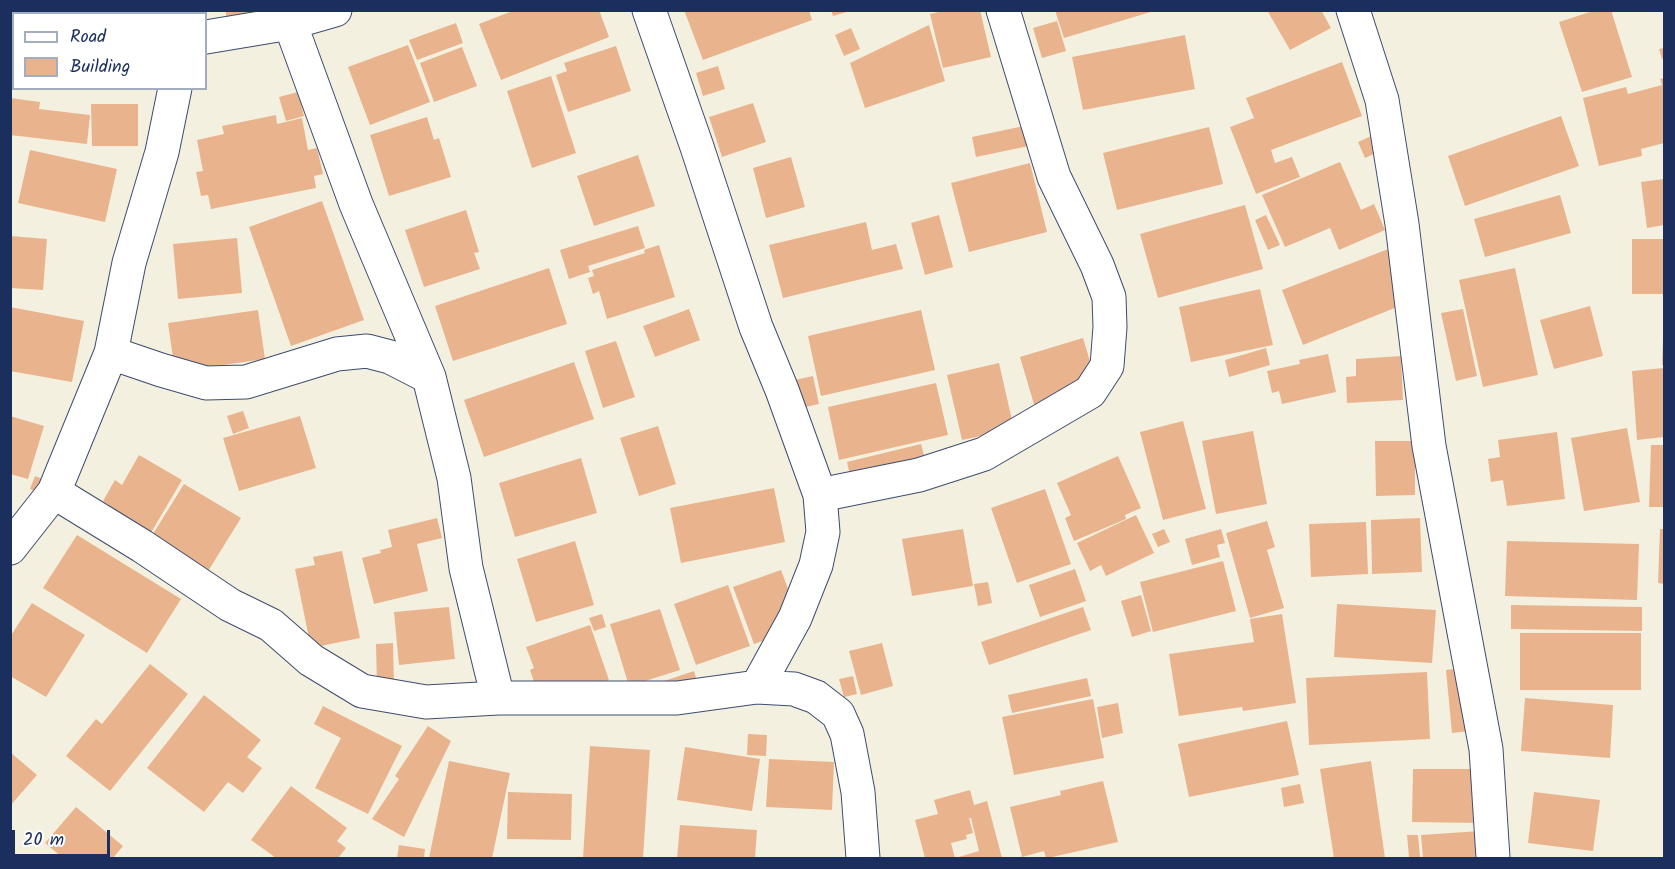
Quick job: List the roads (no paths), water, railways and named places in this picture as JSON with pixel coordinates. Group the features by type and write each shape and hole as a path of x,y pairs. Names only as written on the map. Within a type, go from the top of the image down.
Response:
{"street":[{"path":"207,37 290,23 335,10"},
{"path":"649,10 756,327 782,390 820,495 823,532 816,565 795,618 757,687"},
{"path":"820,495 919,475 984,454 1090,392 1107,366 1110,327 1109,297 1097,265 1054,177 1003,10"},
{"path":"1353,10 1382,100 1402,224 1429,446 1486,749 1493,858"},
{"path":"290,23 356,204 429,377 454,478 466,568 498,698"},
{"path":"10,548 54,492 111,353 129,263 162,152 175,90"},
{"path":"111,353 206,383 246,382 337,354 367,351 390,357 429,377"},
{"path":"54,492 142,546 230,605 271,625 311,660 362,691 426,702 498,698 677,698 757,687 794,689 816,697 838,714 847,734 858,792 863,858"}]}
